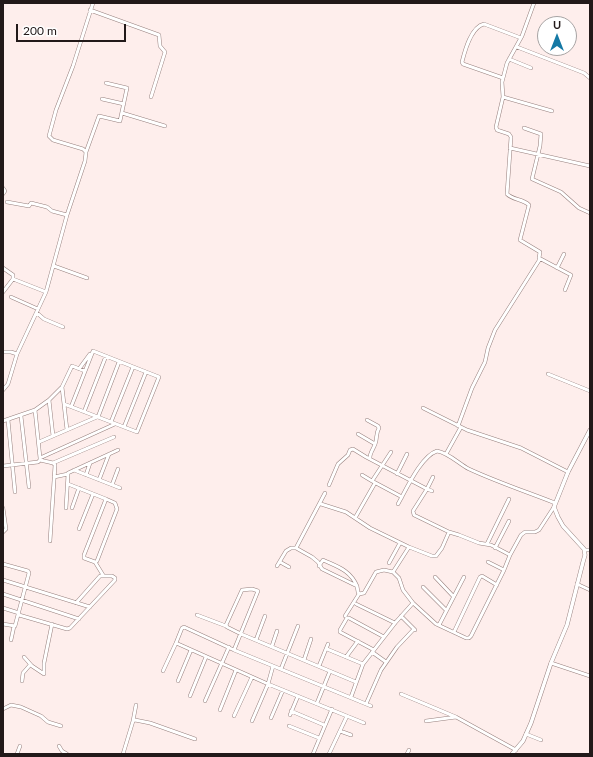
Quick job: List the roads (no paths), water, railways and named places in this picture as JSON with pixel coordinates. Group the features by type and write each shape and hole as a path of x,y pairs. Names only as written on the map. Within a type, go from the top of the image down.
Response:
{"street":[{"path":"86,152 81,148 52,140 50,136 56,110 73,66 93,3"},
{"path":"446,454 460,427 472,388 485,362 488,348 495,330 540,259 540,252 520,240 528,204 510,197 506,193 510,134 497,130 496,127 503,97 503,78 509,59 517,47 534,3"},
{"path":"90,10 159,35 160,46 165,52 152,97"},
{"path":"503,78 463,64 462,62 469,40 478,27 484,24 521,38"},
{"path":"517,47 584,73 590,78"},
{"path":"509,59 531,68"},
{"path":"3,390 8,384 17,354 46,292 67,215 85,161 86,152 100,116 120,121 127,88 106,83"},
{"path":"503,97 552,111"},
{"path":"102,99 124,104"},
{"path":"122,113 165,126"},
{"path":"524,128 541,133 532,179 561,192 579,208 590,213"},
{"path":"510,148 590,166"},
{"path":"3,188 5,191 3,194"},
{"path":"7,202 29,206 31,203 34,203 47,207 52,211 67,215"},
{"path":"558,268 564,254"},
{"path":"540,259 571,275 565,290"},
{"path":"54,266 87,278"},
{"path":"3,268 13,275 13,279 4,290"},
{"path":"13,279 46,292"},
{"path":"11,297 38,311 49,321 63,328"},
{"path":"64,404 137,432 159,378 93,351"},
{"path":"79,369 93,351"},
{"path":"71,407 93,351"},
{"path":"3,352 17,354"},
{"path":"84,412 106,356"},
{"path":"39,442 97,417 119,362"},
{"path":"3,421 22,416 35,410 49,400 62,387 72,366 85,371"},
{"path":"111,422 132,367"},
{"path":"124,427 146,372"},
{"path":"548,374 590,391"},
{"path":"62,387 67,430"},
{"path":"49,400 53,436"},
{"path":"423,408 460,427 491,439 521,448 568,472"},
{"path":"35,410 42,460"},
{"path":"22,416 30,487"},
{"path":"8,420 15,492"},
{"path":"367,420 379,428 376,432 376,441 370,453 370,459"},
{"path":"3,466 38,462 116,424"},
{"path":"345,616 359,594 364,593 376,572 384,570 393,572 399,578 403,590 413,603 433,622 466,638 469,638 521,535 525,532 535,532 539,530 555,505 568,472 590,430"},
{"path":"358,434 375,444"},
{"path":"51,463 114,437"},
{"path":"585,438 590,440"},
{"path":"329,485 338,464 348,455 350,450 353,449 412,482 432,491"},
{"path":"54,477 68,473 118,450"},
{"path":"398,504 412,482 420,465 430,455 437,451 446,454 468,468 555,505"},
{"path":"355,518 391,452"},
{"path":"99,480 109,454"},
{"path":"397,474 407,454"},
{"path":"42,460 55,465 50,541"},
{"path":"86,474 90,463"},
{"path":"112,485 118,469"},
{"path":"74,470 120,488"},
{"path":"66,508 68,473"},
{"path":"362,475 402,497"},
{"path":"433,477 413,514 450,532 478,543 487,544 510,555"},
{"path":"68,484 115,503 117,508 97,561 95,562"},
{"path":"72,508 79,488"},
{"path":"296,548 325,493"},
{"path":"79,529 93,494"},
{"path":"103,575 95,562 84,556 106,499"},
{"path":"487,544 509,499"},
{"path":"320,504 340,510 370,528 400,543 432,556 436,556 442,548 450,532"},
{"path":"512,754 521,744 526,734 551,663 567,625 584,562 585,550 563,526 558,517 555,505"},
{"path":"3,508 6,529 3,532"},
{"path":"495,548 509,521"},
{"path":"389,562 400,543"},
{"path":"393,572 409,547"},
{"path":"277,566 288,550 296,548 312,557 318,562 322,569 357,586"},
{"path":"585,550 590,550"},
{"path":"319,566 323,560 352,576 359,594"},
{"path":"280,562 289,567"},
{"path":"488,562 504,570"},
{"path":"3,564 29,571 11,640"},
{"path":"333,575 338,567"},
{"path":"343,580 346,572"},
{"path":"3,608 69,629 115,580 113,577 103,575 98,577 76,603"},
{"path":"454,632 481,576 497,585"},
{"path":"435,577 453,596"},
{"path":"439,625 464,577"},
{"path":"3,580 90,607"},
{"path":"577,584 590,590"},
{"path":"423,587 446,610"},
{"path":"226,626 242,590 252,589 258,591 234,650"},
{"path":"3,594 79,619"},
{"path":"351,697 363,664 384,636 413,603"},
{"path":"356,604 395,623"},
{"path":"197,615 356,682"},
{"path":"256,640 265,616"},
{"path":"366,704 378,674 386,662 415,629 401,616"},
{"path":"384,636 347,618 340,631 373,651 386,662"},
{"path":"3,624 14,626"},
{"path":"24,657 30,665 44,674 44,662 52,624"},
{"path":"281,669 298,626"},
{"path":"163,671 179,634 184,627 234,650 372,706"},
{"path":"272,646 277,631"},
{"path":"304,660 311,639"},
{"path":"346,657 358,641"},
{"path":"176,643 268,684 364,723"},
{"path":"319,666 328,644"},
{"path":"205,701 229,647"},
{"path":"326,649 363,664"},
{"path":"178,681 191,650"},
{"path":"190,696 206,657"},
{"path":"551,663 590,676"},
{"path":"22,681 23,673 30,665"},
{"path":"252,721 268,684 273,666"},
{"path":"220,710 236,670"},
{"path":"317,703 330,671"},
{"path":"234,716 252,677"},
{"path":"271,718 283,690"},
{"path":"401,694 456,717 516,750"},
{"path":"290,715 298,696"},
{"path":"3,709 11,705 19,706 37,714 48,722 61,726"},
{"path":"123,754 133,722 136,705"},
{"path":"313,754 332,709"},
{"path":"291,711 324,726"},
{"path":"329,754 348,716"},
{"path":"426,721 456,717"},
{"path":"133,722 135,720 150,723 194,739"},
{"path":"289,726 319,738"},
{"path":"340,731 351,735"},
{"path":"526,734 540,740"},
{"path":"17,754 20,746"},
{"path":"58,746 67,754"},
{"path":"407,754 409,750"}]}
